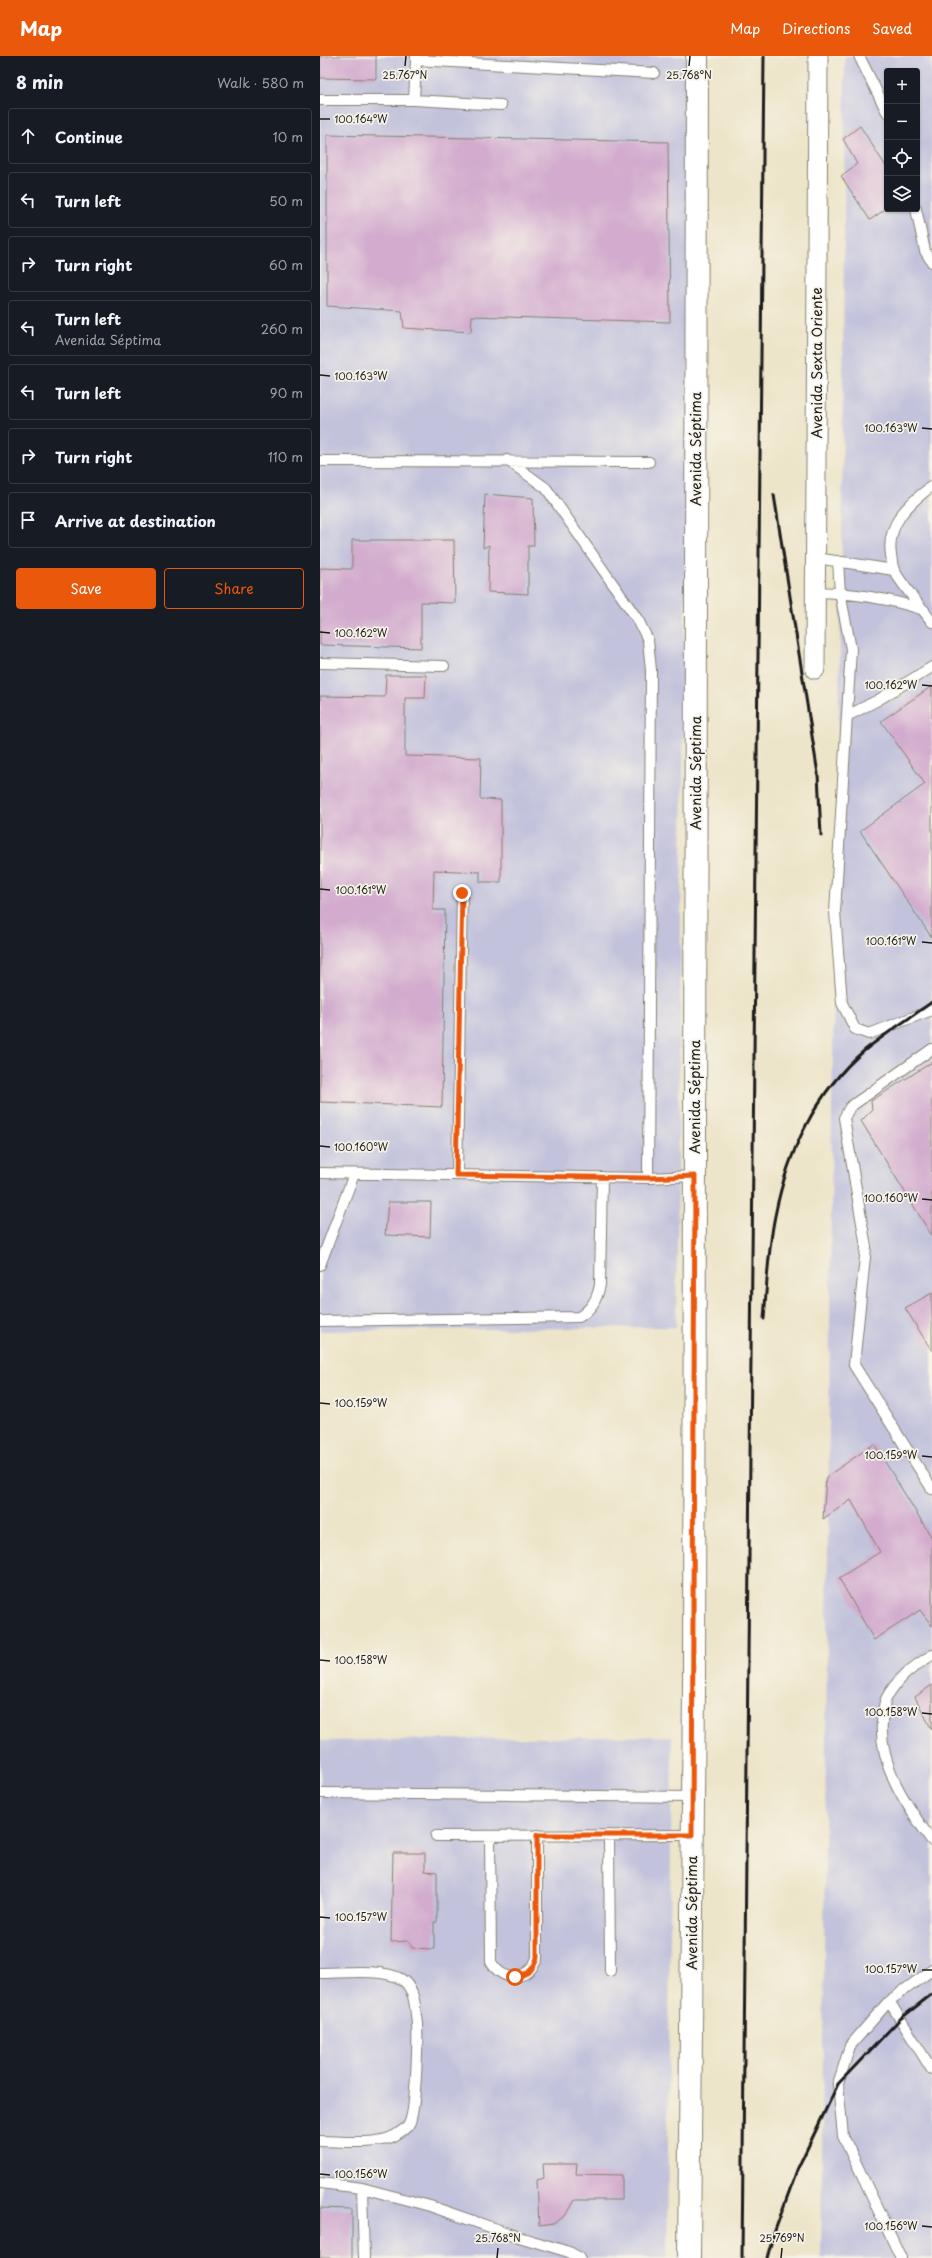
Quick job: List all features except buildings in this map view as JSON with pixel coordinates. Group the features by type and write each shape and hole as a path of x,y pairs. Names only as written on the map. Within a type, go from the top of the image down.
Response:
{"street":[{"name":"Avenida Séptima","path":"689,2258 693,1797 697,56"},
{"name":"Avenida Sexta Oriente","path":"815,670 818,56"}],"lane":[{"path":"859,56 884,106"},
{"path":"414,100 416,58 654,73"},
{"path":"320,100 414,100 501,105"},
{"path":"917,212 925,251 932,262"},
{"path":"507,460 546,488 638,620 648,640 651,670 648,1178"},
{"path":"320,461 507,460 650,462"},
{"path":"932,486 911,502 896,522 891,534 890,550 894,570 932,622"},
{"path":"816,558 894,570"},
{"path":"838,562 840,592 851,649 835,912 842,1003 855,1029 869,1034 932,1010"},
{"path":"816,592 840,592 897,601 924,610"},
{"path":"320,663 444,666"},
{"path":"847,716 878,700 932,667"},
{"path":"456,1175 462,893"},
{"path":"932,1049 850,1107 844,1118 866,1247 854,1364 932,1489"},
{"path":"320,1173 648,1178 695,1176"},
{"path":"320,1265 354,1174"},
{"path":"320,1321 579,1317 586,1313 596,1300 600,1285 602,1177"},
{"path":"932,1655 909,1670 886,1699 882,1722 884,1743 890,1772 910,1810 932,1841"},
{"path":"320,1793 693,1797"},
{"path":"490,1836 491,1962 495,1969 504,1975 515,1977 526,1974 534,1968 537,1958 537,1835"},
{"path":"609,1835 610,1971"},
{"path":"436,1836 692,1835"},
{"path":"901,2258 843,2136 838,2084 850,2046 889,2001 932,1970"},
{"path":"320,1973 381,1973 402,1979 408,1986 413,1998 417,2017 414,2108 409,2124 399,2134 376,2141 320,2141"},
{"path":"889,2001 932,2070"},
{"path":"320,2183 362,2188 430,2206 518,2237 569,2252 580,2258"},
{"path":"362,2188 364,2258"}],"shaded area":[{"path":"320,56 692,56 676,1327 320,1331"},
{"path":"845,56 932,56 932,2258 821,2258 832,1110 842,526"},
{"path":"672,1736 667,2258 320,2258 320,1741"}],"railway":[{"path":"742,2258 764,56"},
{"path":"774,495 818,774 821,835"},
{"path":"764,1319 769,1254 775,1216 787,1170 806,1125 818,1104 848,1066 865,1050 932,1002"},
{"path":"767,2258 773,2236 797,2170 838,2084 900,2019 932,1994"}],"route":[{"path":"462,893 456,1175 648,1178 695,1176 694,1686 692,1835 537,1835 537,1958 534,1968 526,1974 515,1977"}]}
